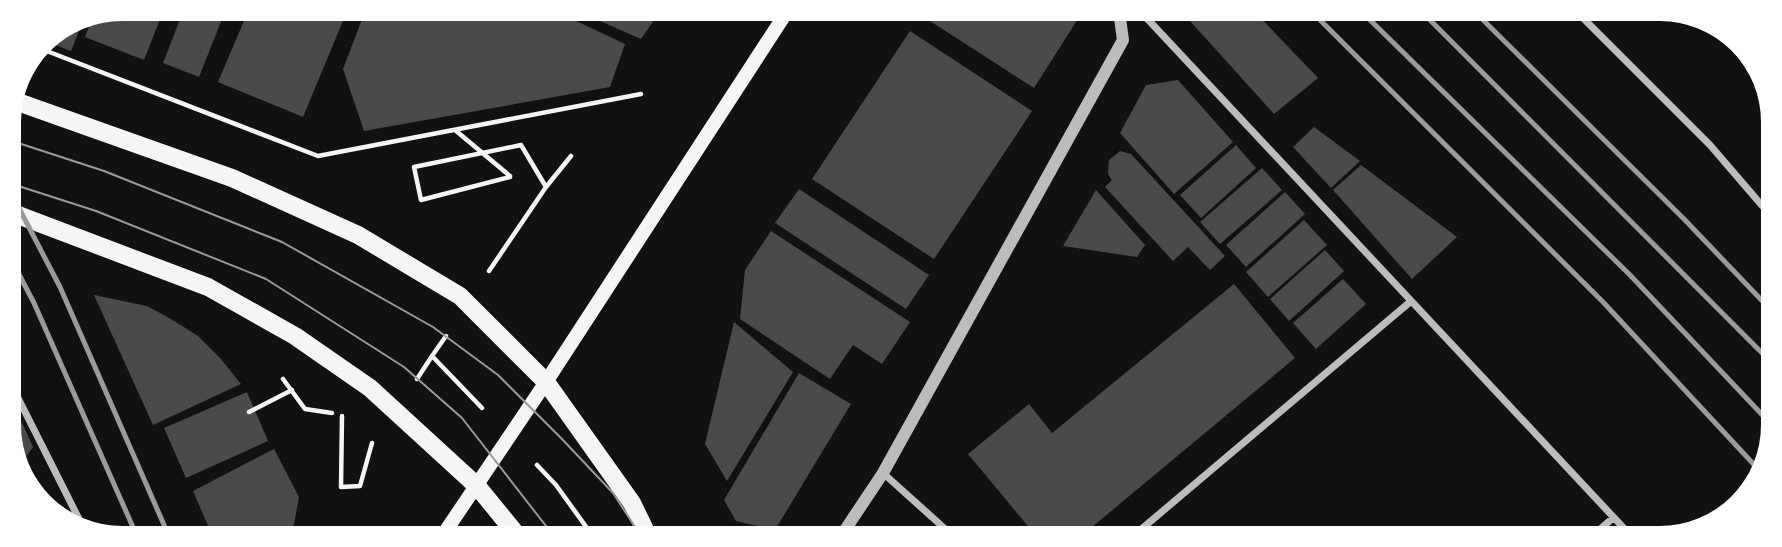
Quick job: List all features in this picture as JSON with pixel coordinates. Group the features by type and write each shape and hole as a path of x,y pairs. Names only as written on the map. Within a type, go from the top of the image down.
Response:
{"main road":[{"path":"449,526 547,382 781,21"},
{"path":"23,104 232,178 358,235 460,296 547,382 632,503 644,526"},
{"path":"21,217 208,287 295,336 370,388 477,486 510,526"}],"street":[{"path":"848,526 883,473 1123,40 1120,21"},
{"path":"1149,21 1621,526"},
{"path":"1586,21 1710,145 1761,205"},
{"path":"1145,526 1410,302"},
{"path":"21,404 77,515"},
{"path":"883,473 942,526"},
{"path":"1604,526 1613,518"}],"path":[{"path":"50,52 318,156 641,94"},
{"path":"454,130 473,145 482,153 510,177 421,200 414,167 441,161 481,153 494,150 521,145 546,187"},
{"path":"249,412 292,390"},
{"path":"342,414 341,486 360,486 370,446"}],"building":[{"path":"159,21 144,60 85,37 89,27 102,23"},
{"path":"179,21 221,21 199,77 163,63"},
{"path":"244,21 343,21 303,117 218,82"},
{"path":"361,21 576,21 625,44 610,87 364,131 343,69"},
{"path":"600,21 653,21 641,39"},
{"path":"930,21 1077,21 1034,88"},
{"path":"1190,21 1264,21 1318,78 1274,114"},
{"path":"79,31 71,51 56,45"},
{"path":"910,31 1032,111 934,259 812,179"},
{"path":"1178,80 1233,142 1174,194 1120,133 1146,85"},
{"path":"1314,127 1360,161 1331,188 1293,147"},
{"path":"1236,145 1256,168 1201,218 1180,195"},
{"path":"1120,151 1131,154 1225,256 1210,270 1188,247 1173,261 1105,187 1112,180 1108,174 1109,160"},
{"path":"1361,165 1457,237 1412,279 1333,190"},
{"path":"1262,168 1282,190 1220,244 1200,222"},
{"path":"799,189 929,275 906,309 775,223"},
{"path":"1096,190 1145,245 1137,257 1063,246"},
{"path":"1285,192 1305,214 1246,267 1226,245"},
{"path":"1304,220 1327,245 1268,297 1246,272"},
{"path":"771,231 910,322 882,364 853,345 830,379 740,319 745,270"},
{"path":"1325,250 1344,271 1289,321 1270,299"},
{"path":"1343,279 1366,304 1316,349 1293,323"},
{"path":"1234,284 1295,358 1093,526 1028,526 968,454 1029,404 1052,433"},
{"path":"94,295 147,306 171,319 198,336 241,384 153,425"},
{"path":"734,322 793,372 727,481 705,444"},
{"path":"799,373 851,404 777,526 758,526 736,521 724,500"},
{"path":"247,392 268,441 186,478 164,428"},
{"path":"21,420 33,447 26,457"},
{"path":"274,449 299,497 294,526 208,526 193,491"}],"tram line":[{"path":"21,144 104,171 282,242 433,327 498,375 613,493 634,526"},
{"path":"21,187 96,211 266,279 404,367 462,418 546,526"}],"railway":[{"path":"1321,21 1603,302 1753,464"},
{"path":"1371,21 1630,275 1761,414"},
{"path":"1431,21 1761,352"},
{"path":"1484,21 1684,219 1761,300"},
{"path":"21,212 60,287 165,526"},
{"path":"21,278 132,526"}]}
